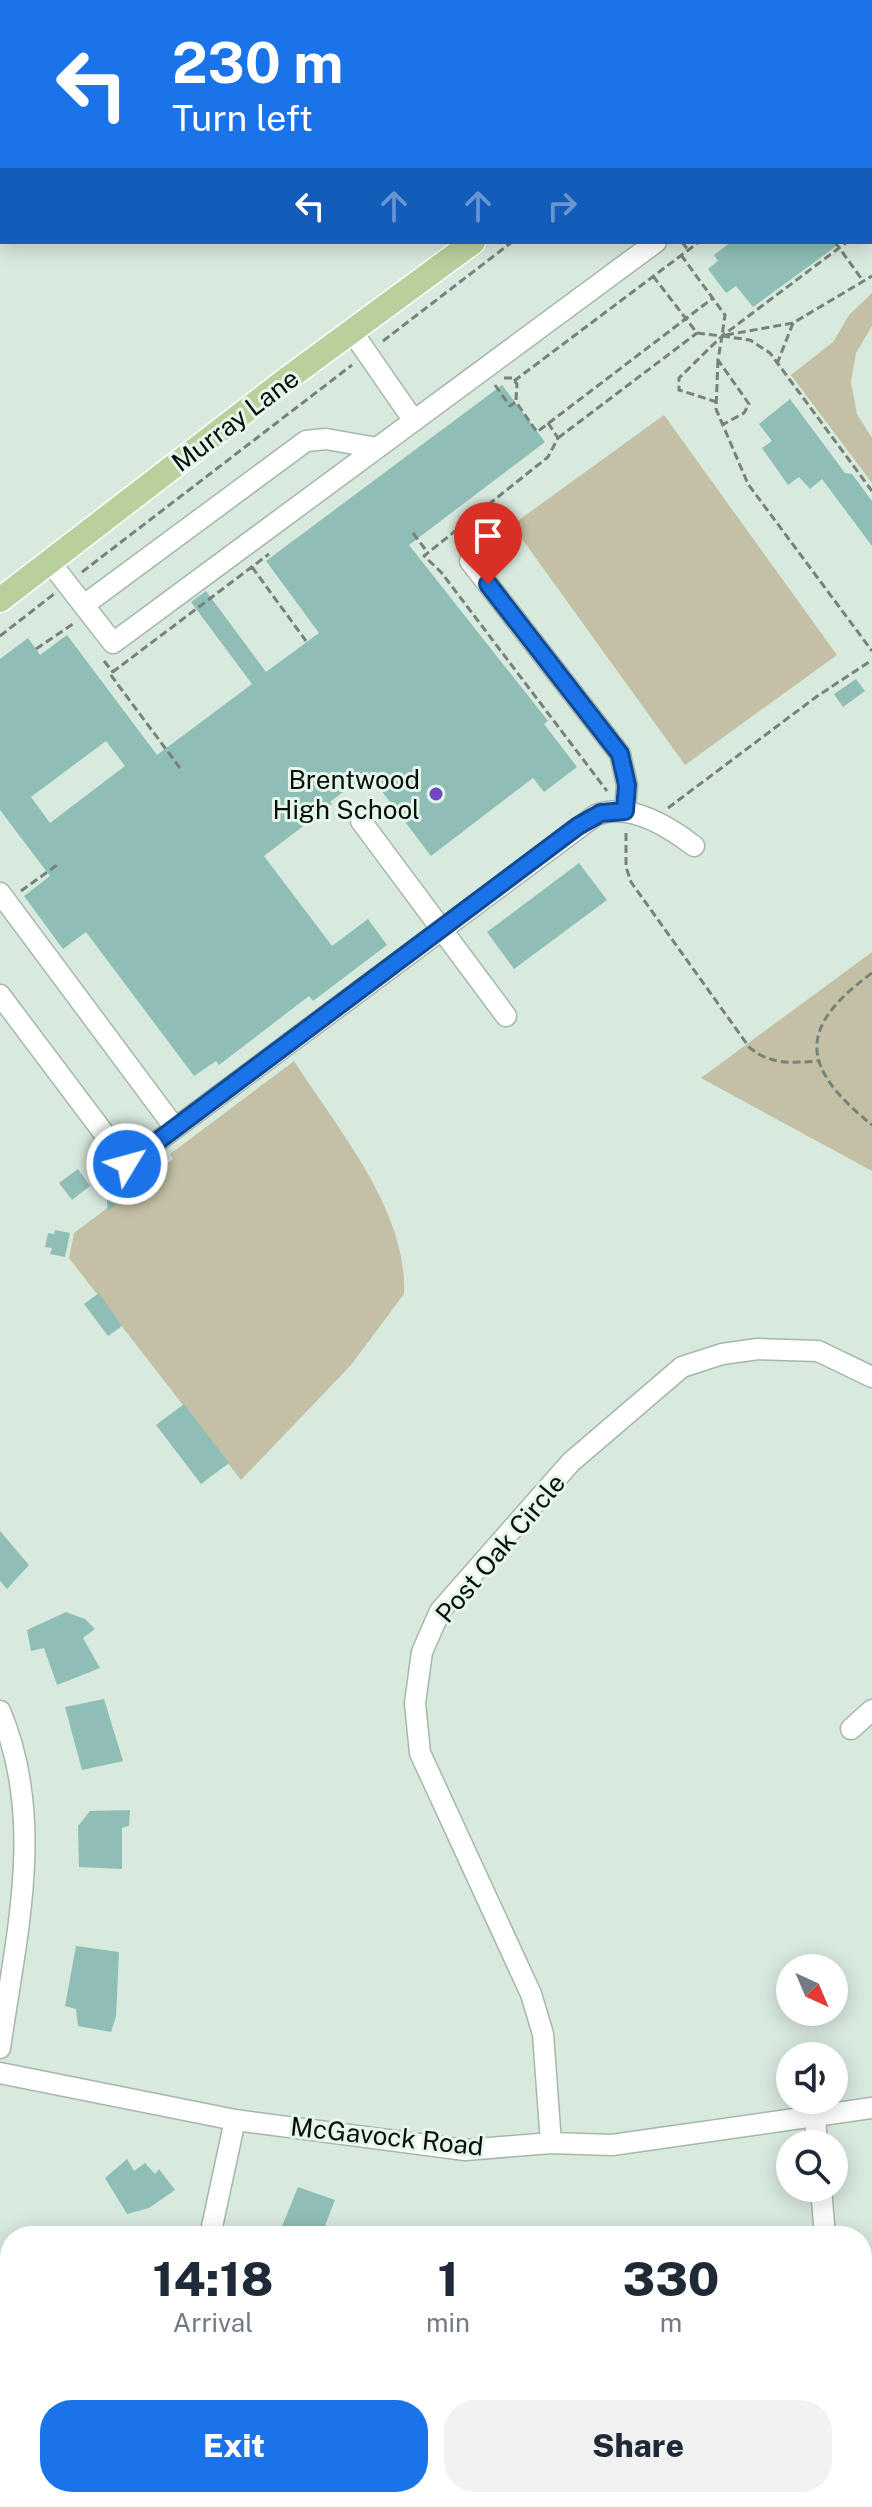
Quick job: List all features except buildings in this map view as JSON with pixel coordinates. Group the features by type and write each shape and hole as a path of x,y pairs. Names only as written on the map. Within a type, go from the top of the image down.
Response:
{"main road":[{"name":"Murray Lane","path":"0,600 287,379 470,244"}],"street":[{"path":"50,562 67,584 80,613 113,643 653,244"},
{"path":"353,333 414,421"},
{"path":"80,613 306,441 326,439 377,448"},
{"path":"470,561 620,754 627,785 626,819"},
{"path":"0,995 127,1164 590,818 610,810 626,819 667,827 694,846"},
{"path":"361,821 506,1016"},
{"path":"3,897 175,1128"},
{"name":"Post Oak Circle","path":"551,2143 543,2034 531,1994 420,1753 415,1703 422,1652 440,1611 571,1462 682,1367 722,1354 758,1349 818,1351 872,1377"},
{"path":"851,1729 872,1710"},
{"path":"0,1711 13,1742 22,1781 26,1861 0,2048"},
{"name":"McGavock Road","path":"0,2073 235,2120 465,2150 551,2143 612,2145 872,2108"},
{"path":"815,2117 816,2130"},
{"path":"212,2226 235,2120"},
{"path":"822,2202 824,2226"}],"path":[{"path":"0,636 509,244"},
{"path":"684,244 688,250"},
{"path":"514,381 696,244"},
{"path":"836,244 864,282"},
{"path":"717,402 679,390 677,382 722,336 844,244"},
{"path":"681,255 725,315 718,360 717,402 722,425 748,484 872,651"},
{"path":"653,276 697,333"},
{"path":"722,336 793,323 872,276"},
{"path":"516,402 537,432 713,298"},
{"path":"777,364 793,323"},
{"path":"558,438 697,333 750,340 770,353 872,491"},
{"path":"718,360 749,404 744,413 722,425"},
{"path":"503,378 514,381 518,392 516,402 510,406 494,383 503,378"},
{"path":"413,533 428,553"},
{"path":"180,768 110,674 276,549"},
{"path":"252,567 306,641"},
{"path":"36,649 80,613"},
{"path":"104,660 113,672"},
{"path":"660,814 816,697 872,660"},
{"path":"626,819 626,867 631,882 749,1047 768,1060 781,1063 818,1061"},
{"path":"3,897 57,865"},
{"path":"872,973 852,988 824,1018 818,1041 818,1061 831,1088 872,1125"}],"shaded area":[{"path":"872,293 872,326 856,353 851,382 857,414 872,438 872,483 791,375 833,342 849,315"},
{"path":"664,415 837,655 685,765 512,525"},
{"path":"872,952 872,1171 701,1078"},
{"path":"294,1061 349,1142 382,1201 395,1232 402,1263 404,1294 351,1365 241,1480 69,1258 74,1233 173,1159 170,1154"}],"place":[{"name":"Brentwood High School","path":"436,794"}],"route":[{"path":"127,1164 578,826 601,813 625,811 627,785 620,754 488,584"}]}
